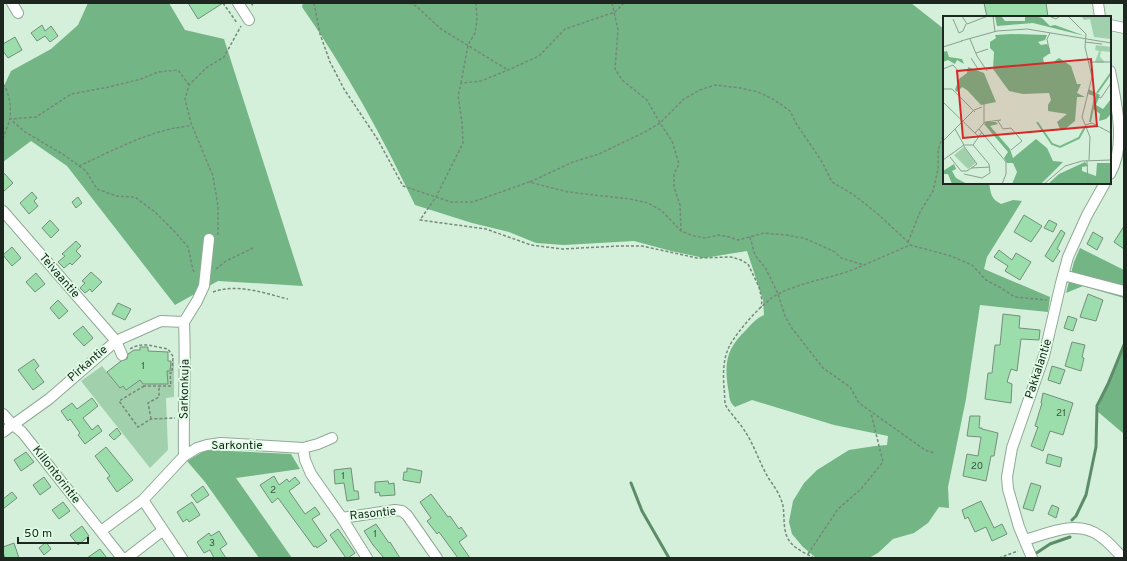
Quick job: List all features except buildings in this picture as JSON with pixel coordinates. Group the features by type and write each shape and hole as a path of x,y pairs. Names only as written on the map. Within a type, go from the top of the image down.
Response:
{"street":[{"path":"12,3 18,13"},
{"path":"238,3 247,16"},
{"path":"1098,3 1100,16"},
{"path":"1111,25 1124,28"},
{"path":"1111,77 1119,121 1115,164 1111,172"},
{"name":"Pakkalantie","path":"1032,558 1010,501 1007,477 1012,448 1044,356 1068,257 1084,222 1104,184"},
{"name":"Teivaantie","path":"3,211 116,341 122,355"},
{"path":"184,322 204,286 214,240"},
{"path":"1063,275 1124,291"},
{"name":"Pirkantie","path":"3,432 48,399 116,341 161,321 184,322"},
{"name":"Sarkonkuja","path":"184,322 186,361 184,456"},
{"name":"Killontorintie","path":"3,414 22,432 122,558"},
{"name":"Sarkontie","path":"101,531 143,500 184,456 197,448 221,443 303,448 332,438"},
{"name":"Rasontie","path":"303,448 305,460 311,474 342,518 395,510 402,511 407,515 436,558"},
{"path":"143,500 162,531 182,558"},
{"path":"342,518 367,558"},
{"path":"1027,544 1059,530 1081,528 1100,536 1123,558"},
{"path":"127,558 162,531"}],"path":[{"path":"223,3 236,23"},
{"path":"251,3 254,8"},
{"path":"314,3 320,34 330,62 344,89 378,140 404,186 451,202 473,202 529,182 573,162 599,154 660,124 684,99 700,90 715,85 758,92 773,99 790,111 797,125 821,160 832,182 854,195 879,215 910,245"},
{"path":"409,3 416,6 441,29 508,70"},
{"path":"476,3 477,20 475,33 468,45 458,96 462,122 463,143 436,197 420,220 486,229 531,245 562,249 642,246 697,258 731,257 748,264 759,287 762,300 761,308"},
{"path":"612,3 618,30 615,69 622,80 647,100 660,124 672,141 679,164 674,174 674,187 680,204 681,232"},
{"path":"461,83 481,81 539,56 565,29 615,12 624,3"},
{"path":"214,240 218,206 213,176 192,126 185,99 189,85 206,68 224,57 247,16"},
{"path":"10,118 36,117 71,94 122,84 141,79 158,72 178,70 189,85"},
{"path":"3,84 7,89 12,106 10,118 3,139"},
{"path":"10,118 25,132 64,155 86,171 97,189 116,196 135,197 155,212 176,232 188,247 194,270 204,286"},
{"path":"79,166 143,137 182,126 192,126"},
{"path":"908,242 920,212 933,191 938,169 938,150 943,136"},
{"path":"529,182 568,192 610,196 648,203 662,211 681,232 706,238 718,235 738,240 764,233 804,238 835,252 841,258 864,266"},
{"path":"750,237 755,255 766,269 778,294 785,316 791,328 823,368 850,387 859,403 871,413 925,450 934,453"},
{"path":"814,558 792,544 788,538 784,525 782,504 746,433 726,405 723,378 729,348 734,339 761,308 778,294 809,282 852,271 910,245 951,256 972,265 986,280 1015,297 1057,300"},
{"path":"213,271 226,261 253,248"},
{"path":"197,301 214,291 232,288 244,288 288,299"},
{"path":"122,355 134,347 149,345 168,349 177,360 186,361"},
{"path":"167,418 151,419 138,427 119,401 144,386 171,386 170,373 172,373 173,357"},
{"path":"151,419 148,403 159,397 159,386"},
{"path":"807,554 838,508 860,489 883,462 871,413"},
{"path":"999,558 1027,544"}],"green space":[{"path":"88,3 169,3 185,30 224,39 303,286 218,281 175,305 67,166 31,141 3,162 3,88 11,71 51,49 78,25"},
{"path":"303,3 911,3 943,28 943,184 989,184 992,196 1001,204 1013,200 1022,201 987,257 984,269 1050,297 1048,312 980,305 966,399 948,487 949,508 939,507 928,523 914,533 893,539 878,553 869,558 816,558 803,547 792,534 789,522 793,501 804,483 817,470 849,450 887,445 888,436 834,425 752,400 735,407 731,403 726,370 728,356 735,342 740,336 755,321 764,315 763,300 747,251 704,258 634,241 564,245 536,243 509,232 472,223 415,205 363,104 334,55 302,7"},
{"path":"1080,248 1124,270 1124,298 1083,286 1066,293 1074,262"},
{"path":"1124,341 1124,434 1097,411"},
{"path":"171,361 174,361 174,397 166,398 168,450 150,468 81,381 102,366 120,388 140,380 144,385 148,382 168,383 167,371 170,371"},
{"path":"206,450 291,454 300,469 236,478 292,558 259,558 205,482 187,461"}],"waterway":[{"path":"1072,520 1076,516 1086,495 1096,447 1097,406 1124,345"},
{"path":"631,483 642,511 669,558"},
{"path":"1035,554 1050,544 1070,537"}]}
